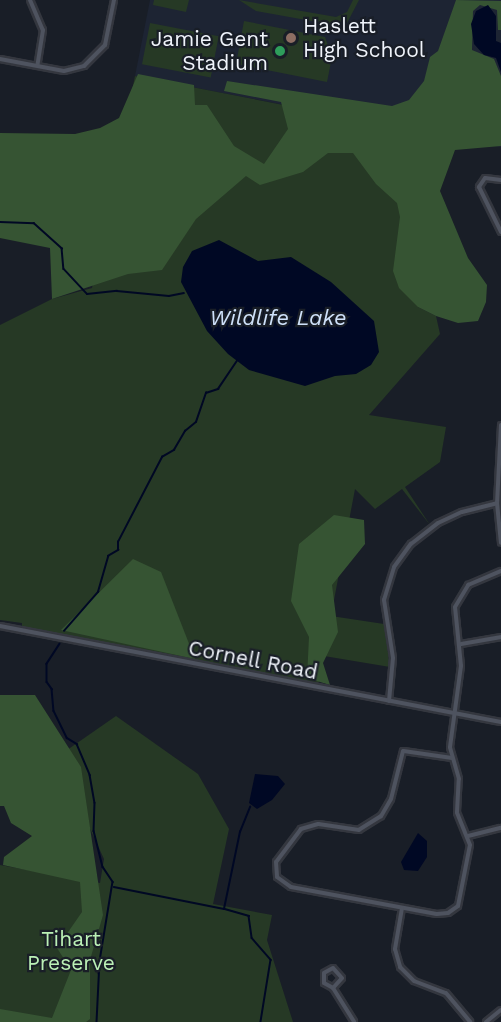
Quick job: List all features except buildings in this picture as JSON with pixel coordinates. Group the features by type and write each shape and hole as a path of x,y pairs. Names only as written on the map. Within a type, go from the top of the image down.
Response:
{"street":[{"path":"30,0 43,30 37,66"},
{"path":"0,58 69,71 93,61 107,40 114,0"},
{"path":"501,180 482,180 480,194 501,232"},
{"path":"501,425 497,503 501,543"},
{"path":"389,701 393,658 384,600 394,567 411,544 438,523 462,512 497,503"},
{"path":"452,758 403,750 392,799 373,824 355,831 307,826 297,833 276,862 277,877 286,885 402,908 441,914 455,909 462,892 468,836 457,812 459,779 450,747 456,714 461,644 455,614 458,595 474,581 501,571"},
{"name":"Cornell Road","path":"0,626 501,722"},
{"path":"461,644 501,637"},
{"path":"468,836 501,828"},
{"path":"402,908 396,949 400,967 414,981 446,993 470,1022"},
{"path":"333,988 342,978 333,968 323,978 333,988 354,1022"},
{"path":"486,1022 501,1011"}],"shaded area":[{"name":"Haslett High School","path":"150,0 501,0 501,147 135,76"}],"green space":[{"path":"154,0 189,0 186,12 153,5"},
{"path":"239,0 336,17 347,12 353,0 359,0 345,27 256,11"},
{"path":"456,0 501,1 501,30 498,30 497,10 480,5 473,11 472,50 494,59 501,76 501,146 455,150 440,191 468,258 487,285 486,302 478,321 458,323 436,316 418,307 399,288 393,271 400,217 397,203 376,184 353,153 328,153 303,172 260,185 246,176 196,219 162,270 128,274 52,299 50,248 0,238 0,133 75,134 100,128 119,118 138,74 194,85 195,105 207,105 234,146 264,164 288,129 281,102 224,91 227,81 392,106 409,100 424,81 430,57 438,51"},
{"name":"Jamie Gent Stadium","path":"244,21 325,37 332,57 327,82 236,64"},
{"path":"150,23 219,36 211,78 142,64"},
{"path":"135,76 422,132 418,307 436,316 440,334 369,415 446,427 440,462 405,487 430,525 402,489 375,509 355,489 331,616 384,624 390,667 324,656 318,685 22,627 22,623 0,620 0,325 52,299 92,288"},
{"path":"334,515 364,520 365,544 332,585 338,632 323,663 330,685 307,678 309,637 291,601 299,544"},
{"path":"133,559 161,572 195,659 61,630"},
{"path":"0,695 35,695 81,767 103,915 90,960 90,1019 86,1022 0,1022 0,1009 52,1018 71,970 57,948 82,912 80,882 3,865 4,857 32,836 11,823 4,806 0,806"},
{"name":"Tihart Preserve","path":"116,716 198,774 229,829 213,904 272,915 267,940 293,1022 0,1022 0,865 100,883 104,859 57,757"}],"water":[{"path":"488,5 496,16 496,41 501,43 501,72 496,58 484,55 474,44 471,24 476,11"},
{"name":"Wildlife Lake","path":"219,240 258,261 291,257 331,282 374,321 379,352 371,365 356,374 335,376 305,386 249,370 228,354 207,331 181,282 183,267 192,251"},
{"path":"255,774 278,776 285,784 272,800 257,809 249,803"},
{"path":"418,833 427,841 427,857 418,871 404,870 401,862"}],"waterway":[{"path":"0,222 34,223 62,248 64,269 87,294 117,291 169,296 184,293"},
{"path":"64,631 98,592 108,556 118,550 118,542 162,457 174,450 185,431 196,422 206,393 218,389 237,361"},
{"path":"60,644 47,664 47,682 52,689 54,711 67,738 77,744 90,775 95,803 94,831 103,867 113,882 100,961 97,1022"},
{"path":"114,887 224,909 240,832 250,807"},
{"path":"225,909 249,916 252,938 271,960 261,1022"}],"place":[{"name":"Haslett High School","path":"291,38"},
{"name":"Jamie Gent Stadium","path":"280,51"}]}
